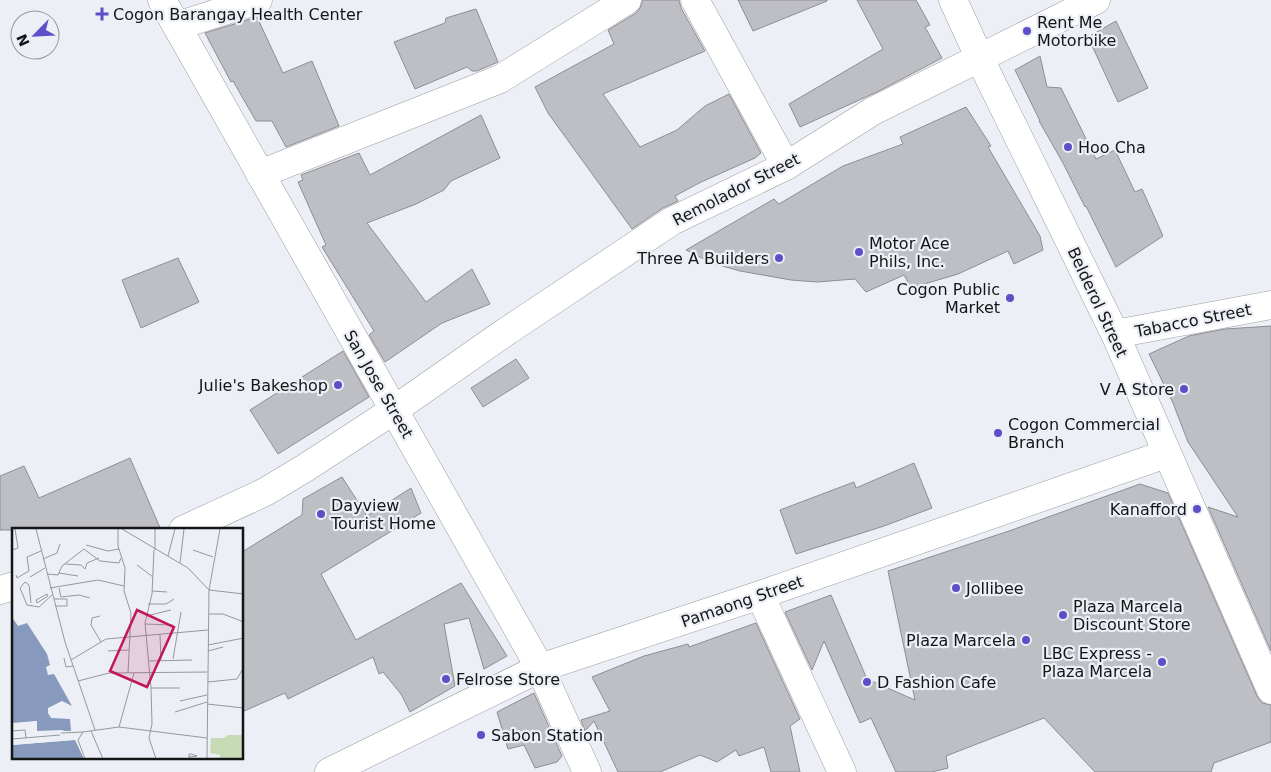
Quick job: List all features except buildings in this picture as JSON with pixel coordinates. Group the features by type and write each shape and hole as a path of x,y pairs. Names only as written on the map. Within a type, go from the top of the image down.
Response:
{"street":[{"name":"San Jose Street","path":"162,0 540,668 588,772"},
{"path":"177,26 258,0"},
{"path":"260,174 500,79 627,0"},
{"path":"695,0 786,166"},
{"name":"Belderol Street","path":"953,0 1115,334 1271,690"},
{"name":"Remolador Street","path":"187,528 265,492 394,410 506,331 672,221 786,166 874,110 1096,0"},
{"name":"Tabacco Street","path":"1115,334 1271,305"},
{"name":"Pamaong Street","path":"328,772 540,668 760,595 1166,454"},
{"path":"760,595 842,772"}],"place":[{"name":"Cogon Barangay Health Center","path":"102,14"},
{"name":"Rent Me Motorbike","path":"1027,31"},
{"name":"Hoo Cha","path":"1068,147"},
{"name":"Motor Ace Phils, Inc.","path":"859,252"},
{"name":"Three A Builders","path":"779,258"},
{"name":"Cogon Public Market","path":"1010,298"},
{"name":"Julie's Bakeshop","path":"338,385"},
{"name":"V A Store","path":"1184,389"},
{"name":"Cogon Commercial Branch","path":"998,433"},
{"name":"Kanafford","path":"1197,509"},
{"name":"Dayview Tourist Home","path":"321,514"},
{"name":"Jollibee","path":"956,588"},
{"name":"Plaza Marcela Discount Store","path":"1063,615"},
{"name":"Plaza Marcela","path":"1026,640"},
{"name":"LBC Express - Plaza Marcela","path":"1162,662"},
{"name":"Felrose Store","path":"446,679"},
{"name":"D Fashion Cafe","path":"867,682"},
{"name":"Sabon Station","path":"481,735"}]}
